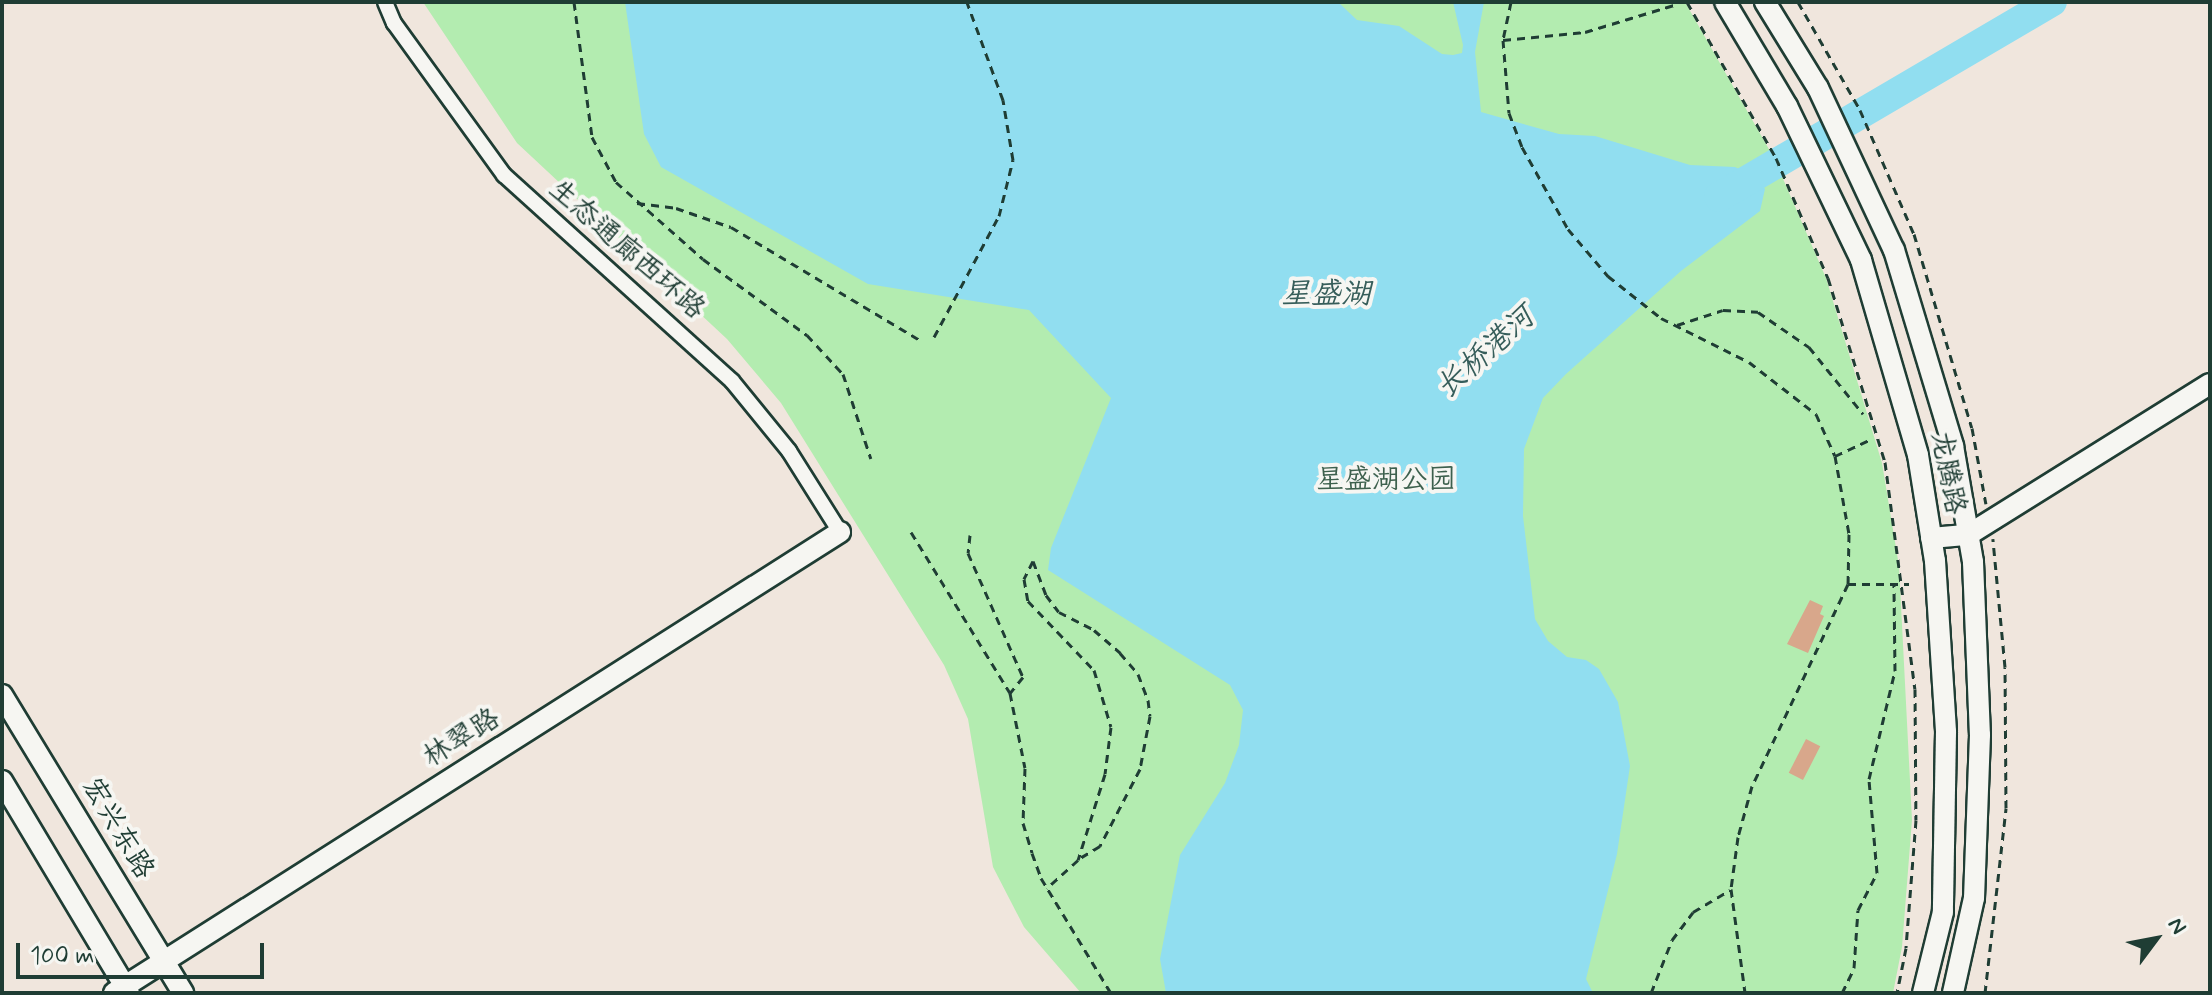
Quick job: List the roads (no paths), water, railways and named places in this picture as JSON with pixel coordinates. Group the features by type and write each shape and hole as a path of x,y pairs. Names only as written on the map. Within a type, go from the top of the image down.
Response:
{"main road":[{"name":"龙腾路","path":"1725,2 1787,106 1861,260 1918,455 1931,538 1946,732 1943,912 1923,993"},
{"name":"龙腾路","path":"1765,2 1818,88 1894,250 1953,446 1968,535 1980,735 1974,898 1953,993"},
{"path":"1931,538 1968,535 2210,384"},
{"name":"林翠路","path":"123,991 164,961 840,532"},
{"name":"宏兴东路","path":"2,695 183,993"},
{"path":"2,781 123,991"}],"street":[{"name":"生态通廊西环路","path":"385,2 394,23 504,175 732,381 789,451 840,532"}],"water":[{"name":"星盛湖","path":"625,2 1338,2 1357,20 1399,26 1442,54 1453,55 1462,53 1463,45 1453,2 1484,2 1475,52 1481,112 1559,134 1595,136 1690,165 1735,167 1756,177 1765,189 1760,211 1681,271 1566,374 1543,398 1524,449 1523,516 1535,619 1548,641 1567,657 1586,660 1599,669 1618,702 1630,766 1617,854 1586,979 1593,993 1166,993 1160,959 1180,855 1225,783 1239,745 1243,710 1230,685 1048,570 1051,548 1111,398 1029,310 868,284 661,167 644,134"}],"waterway":[{"name":"长桥港河","path":"1719,197 2052,2"}],"park label":[{"name":"星盛湖公园","path":"1386,481"}]}
